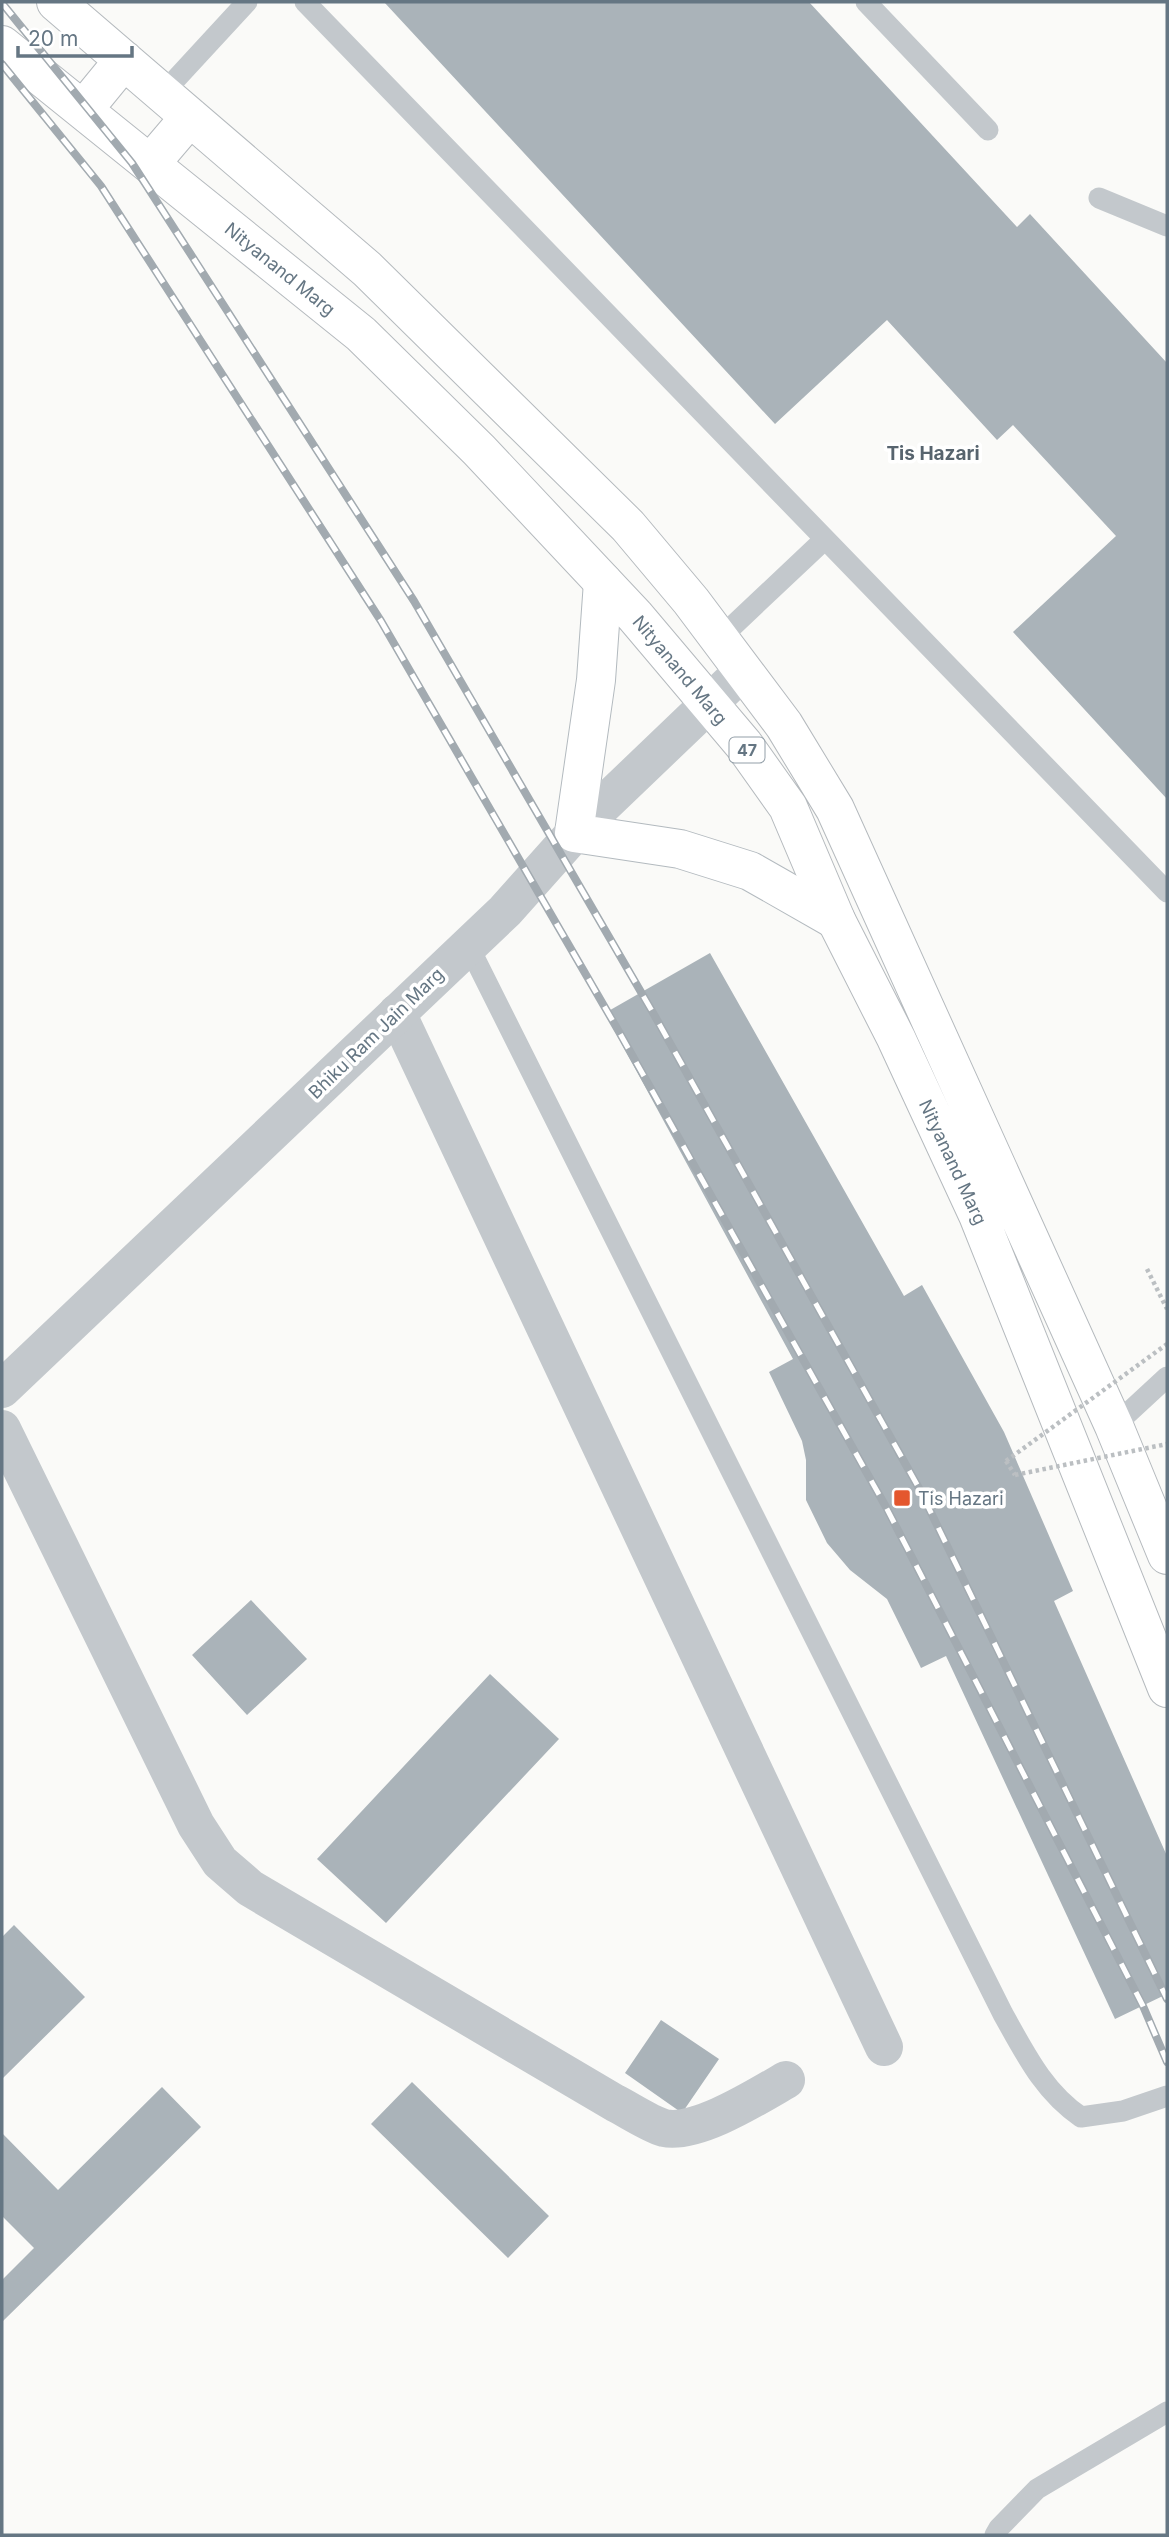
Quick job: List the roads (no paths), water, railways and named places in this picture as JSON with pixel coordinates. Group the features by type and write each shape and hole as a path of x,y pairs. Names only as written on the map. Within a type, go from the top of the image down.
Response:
{"main road":[{"name":"Nityanand Marg","path":"56,2 367,269 599,497 628,526 691,601 784,725 835,809 1114,1426 1167,1555"},
{"name":"Nityanand Marg","path":"2,45 360,334 479,450 603,582 744,745 788,807 836,920 896,1038 978,1215 1167,1688"},
{"path":"83,110 124,60"},
{"path":"150,164 176,105"},
{"path":"603,582 596,680 574,833 680,849 738,867 750,871 836,920"}],"street":[{"name":"Bhiku Ram Jain Marg","path":"2,1390 505,911 574,833 743,671"},
{"path":"397,1013 884,2048"},
{"path":"2,1429 196,1825 220,1862 250,1888 615,2103 665,2128 692,2126 732,2110 786,2080"}],"lane":[{"path":"176,105 247,2"},
{"path":"305,2 1167,892"},
{"path":"866,2 988,130"},
{"path":"1099,198 1167,226"},
{"path":"719,639 825,539"},
{"path":"468,945 1030,2062 1060,2102 1082,2116 1123,2111 1167,2096"},
{"path":"1114,1426 1167,1377"},
{"path":"995,2535 1037,2489 1167,2412"}],"railway":[{"path":"2,3 132,163 414,601 652,1011 920,1490 1167,1999"},
{"path":"2,64 101,186 381,621 618,1030 886,1507 1143,2006 1167,2062"}],"place":[{"name":"Tis Hazari","path":"902,1498"}],"district":[{"name":"Tis Hazari","path":"933,453"}]}
